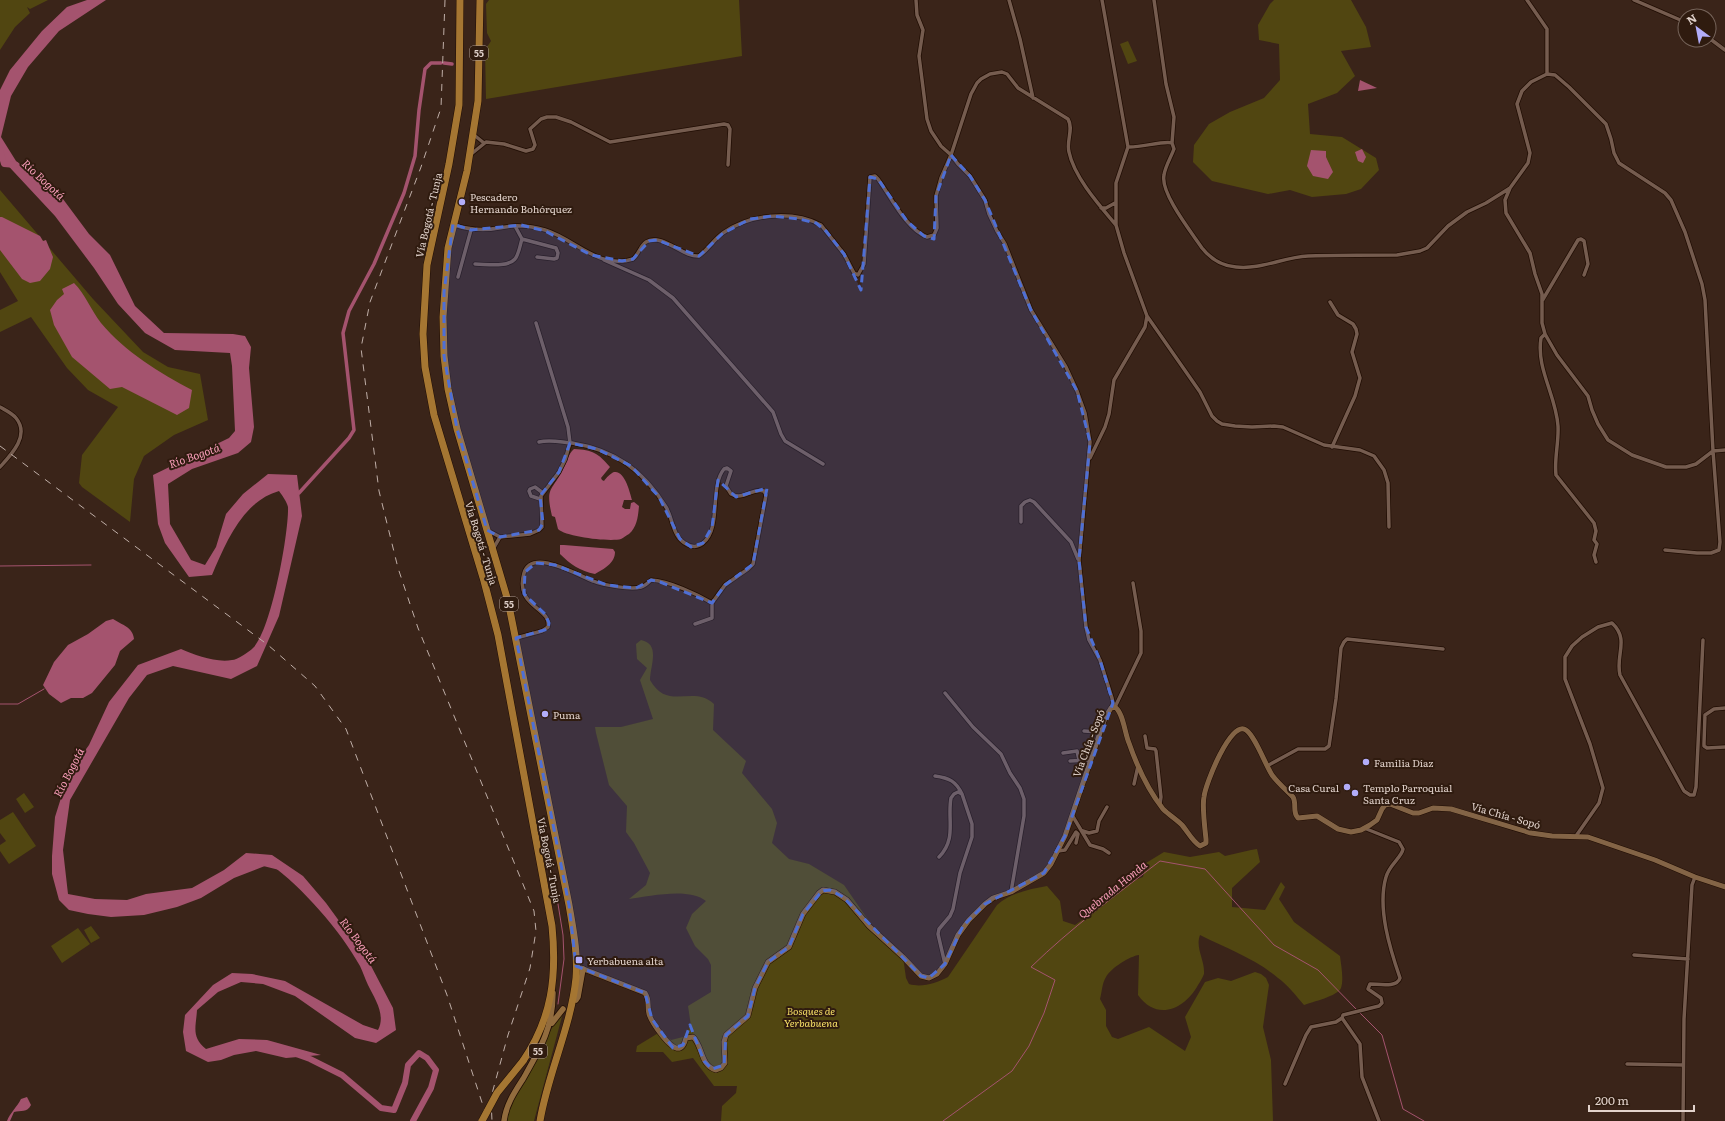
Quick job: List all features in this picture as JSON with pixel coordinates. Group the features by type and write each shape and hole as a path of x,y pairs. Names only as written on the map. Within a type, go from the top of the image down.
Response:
{"highway":[{"name":"Vía Bogotá - Tunja","path":"460,0 459,105 449,164 430,243 426,273 423,334 425,361 434,415 484,581 498,635 548,899 554,946 551,998 545,1020 535,1042 523,1062 496,1093 482,1121"},
{"name":"Vía Bogotá - Tunja","path":"480,1 479,72 474,135 448,248 444,292 444,356 448,389 457,429 494,549 508,601 569,905 579,968 570,1010 540,1121"}],"main road":[{"path":"576,1000 578,997 579,968"},
{"name":"55","path":"504,1121 509,1102 546,1035 553,1011 553,974"},
{"path":"546,1035 556,1017 563,1009"},
{"name":"55","path":"543,1108 543,1121"}],"street":[{"path":"916,0 917,15 923,30 919,56 927,119 931,130 941,146 951,154 958,164 970,176 985,200 989,214 1005,244 1031,310 1066,367 1077,391 1085,414 1090,442 1078,560 1086,627 1089,640 1100,660 1110,690 1113,708"},
{"path":"1009,0 1020,39 1033,98"},
{"path":"1102,0 1128,147 1116,183 1114,203 1116,225 1124,253 1147,316 1200,392 1212,416 1217,421 1222,424 1235,426 1283,427 1324,446 1360,450 1374,456 1384,470 1388,483 1388,527"},
{"path":"1154,0 1166,84 1174,117 1172,143 1174,149 1164,175 1166,189 1172,203 1207,254 1220,263 1236,267 1264,265 1307,256 1397,255 1420,251 1431,245 1448,226 1467,212 1486,203 1510,188"},
{"path":"1527,0 1547,29 1547,74"},
{"path":"1634,0 1677,19"},
{"path":"599,258 622,261 633,259 645,243 653,240 670,245 691,256 699,256 722,234 737,225 761,217 782,216 816,223 821,226 844,254 854,273 858,275 863,269 865,257 870,177 876,176 890,199 907,221 924,236 931,237 934,235 937,228 936,196 971,94 981,79 997,72 1007,74 1018,88 1066,116 1070,120 1068,144 1070,157 1083,182 1101,208 1116,225"},
{"path":"1665,550 1711,553 1718,550 1720,542 1713,451 1705,300 1702,284 1676,210 1671,200 1665,193 1619,163 1614,153 1606,124 1555,75 1547,74 1532,82 1522,91 1517,104 1527,135 1530,153 1528,163 1510,188 1506,200 1506,213 1530,254 1542,294 1542,323 1545,334 1557,354 1588,396 1598,424 1608,440 1632,456 1666,467 1686,467 1696,464 1713,451 1725,450"},
{"path":"474,135 484,143 504,144 526,151 533,150 534,145 530,129 541,119 547,117 556,117 571,122 610,142 724,124 728,125 730,129 728,165"},
{"path":"1128,147 1147,146 1166,142 1172,143"},
{"path":"470,155 484,143"},
{"path":"1101,208 1106,208 1114,203"},
{"path":"453,224 471,230 521,226 546,231 559,236 591,255 649,280 663,289 673,298 773,412 780,434 785,440 822,464"},
{"path":"515,226 522,238 556,248 558,253 557,258 554,259 537,257"},
{"path":"458,277 471,230"},
{"path":"475,264 511,263 516,258 522,238"},
{"path":"1542,302 1548,289 1578,240 1582,239 1584,241 1588,264 1584,275"},
{"path":"1330,302 1338,315 1353,324 1358,334 1352,352 1360,378 1355,396 1332,447"},
{"path":"1089,460 1105,427 1109,414 1114,380 1145,327 1147,316"},
{"path":"487,530 500,537 530,534 539,530 543,523 540,499 559,472 570,443 568,427 536,323"},
{"path":"1545,334 1540,338 1539,348 1558,427 1555,468 1556,475 1594,523 1596,531 1594,540 1597,544 1594,555 1596,562"},
{"path":"0,407 15,416 20,424 22,435 17,446 0,467"},
{"path":"539,442 557,441 598,448 631,466 650,485 663,503 680,539 691,547 703,544 707,539 715,516 719,480 724,469 727,468 731,471 726,486 731,494 741,497 753,491 764,491 766,495 753,564 725,584 712,603 712,618 695,624"},
{"path":"540,499 531,496 529,492 532,487 535,487 543,493"},
{"path":"1021,522 1021,506 1030,500 1034,502 1071,542 1078,560"},
{"path":"494,549 500,537"},
{"path":"516,638 542,631 548,627 549,623 544,614 531,604 524,594 523,578 526,568 536,563 555,565 593,581 607,585 636,588 642,587 651,580 660,582 689,592 712,603"},
{"path":"1113,708 1141,653 1140,631 1133,583"},
{"path":"1576,836 1598,803 1603,788 1590,744 1565,679 1565,657 1572,646 1589,632 1604,624 1612,623 1619,629 1622,642 1618,668 1620,675 1684,791 1690,795 1694,795 1700,724 1703,640"},
{"path":"1267,766 1298,750 1325,749 1329,746 1336,699 1340,648 1347,639 1443,649"},
{"path":"945,693 973,728 1001,754 1010,773 1020,788 1024,799 1024,816 1011,892"},
{"name":"Vía Chía - Sopó","path":"579,968 644,993 648,998 649,1014 670,1046 675,1049 680,1048 686,1038 693,1037 698,1042 704,1061 708,1066 716,1070 721,1068 725,1063 724,1042 726,1035 748,1016 755,988 768,962 789,947 803,914 823,890 835,892 847,900 869,926 903,957 921,976 929,978 937,974 945,964 958,935 969,920 985,904 1011,892 1044,873 1058,851 1105,718 1113,708 1120,713 1124,733 1138,766 1160,804 1182,826 1194,842 1200,846 1206,843 1204,797 1208,782 1227,743 1236,731 1242,728 1249,732 1267,766 1279,783 1293,797 1295,801 1294,813 1298,818 1317,816 1338,829 1351,832 1364,828 1377,820 1385,806 1390,804 1413,813 1419,813 1433,808 1451,809 1523,831 1552,836 1588,837 1674,867 1695,877 1725,887"},
{"path":"1725,708 1714,709 1707,712 1705,716 1704,746 1707,748 1725,747"},
{"path":"1700,724 1705,725"},
{"path":"1084,731 1100,732"},
{"path":"1145,736 1147,748 1155,749 1156,751 1161,797 1160,804"},
{"path":"1063,753 1077,751 1079,760"},
{"path":"1070,761 1090,760"},
{"path":"1134,784 1138,766"},
{"path":"935,776 951,780 956,784 962,794 972,824 972,837 960,873 953,910 939,929 938,934 945,964"},
{"path":"939,857 946,850 949,841 951,798 958,792 962,794"},
{"path":"1083,831 1097,831 1099,821 1107,807"},
{"path":"1072,814 1090,845 1103,849 1109,853"},
{"path":"1285,1084 1309,1030 1314,1026 1336,1022 1342,1018 1343,1015 1379,1006 1382,1003 1381,998 1368,989 1370,984 1395,984 1398,983 1400,978 1390,949 1383,895 1389,868 1402,854 1404,849 1399,842 1364,828"},
{"path":"1058,851 1065,850 1076,832 1078,834 1076,843"},
{"path":"1683,1121 1684,1019 1692,885 1695,877"},
{"path":"1634,955 1688,959"},
{"path":"1342,1018 1360,1044 1364,1084 1379,1121"},
{"path":"1627,1064 1683,1065"}],"highlighted area":[{"path":"951,155 970,176 985,200 1031,310 1077,391 1090,442 1079,560 1086,627 1100,660 1113,703 1065,836 1044,873 985,904 963,926 945,964 929,978 921,976 843,897 830,890 822,891 803,914 789,947 768,962 755,988 748,1016 726,1035 724,1065 712,1069 704,1061 690,1025 683,1045 673,1048 652,1019 645,993 576,966 569,905 516,638 548,629 549,623 545,614 524,594 525,572 536,563 555,565 607,585 636,588 651,580 660,582 712,603 725,585 753,564 767,488 736,497 718,480 712,527 703,543 691,547 680,539 659,497 631,466 597,449 570,443 559,472 540,496 543,523 539,530 500,537 487,530 457,429 444,356 444,292 453,224 471,230 521,225 545,231 591,255 622,261 633,259 649,241 657,240 699,256 722,234 750,219 772,216 799,219 816,223 826,231 844,254 861,290 870,177 878,179 907,221 924,236 934,239 936,196"}],"green space":[{"path":"0,0 48,0 30,9 27,7 30,13 15,27 0,50"},
{"path":"489,0 739,0 742,56 486,99 485,50 491,41 487,33 486,4"},
{"path":"1274,0 1351,0 1366,27 1371,47 1341,51 1355,76 1337,93 1308,104 1310,134 1342,137 1376,158 1379,170 1361,189 1346,194 1312,197 1290,190 1268,194 1212,181 1193,162 1194,145 1209,124 1230,112 1264,98 1280,80 1279,44 1259,40 1258,25 1270,4"},
{"path":"1128,41 1137,61 1128,64 1120,44"},
{"path":"0,190 93,299 143,352 168,367 200,374 208,420 174,435 144,456 134,479 130,522 82,487 79,483 82,455 118,407 88,390 67,368 31,317 0,332 0,310 18,301 0,272"},
{"name":"Bosques de Yerbabuena","path":"641,640 647,642 653,651 650,680 657,689 665,694 673,696 698,696 714,704 713,730 746,761 742,773 772,809 777,823 772,843 789,859 809,864 844,885 882,940 903,957 906,978 909,984 929,984 948,977 997,905 1008,897 1027,890 1047,886 1060,901 1063,921 1075,925 1088,916 1103,893 1143,877 1146,863 1164,852 1190,857 1219,852 1225,856 1257,849 1260,862 1232,888 1232,907 1265,910 1281,882 1285,887 1279,899 1294,922 1340,956 1342,980 1339,991 1330,996 1304,1005 1285,984 1269,971 1251,959 1200,935 1199,949 1204,974 1201,981 1192,993 1178,1006 1162,1010 1154,1008 1138,995 1139,955 1121,963 1108,974 1104,982 1100,999 1106,1010 1106,1026 1112,1037 1118,1039 1149,1027 1185,1051 1191,1037 1185,1017 1205,982 1218,978 1231,981 1255,972 1261,974 1266,978 1269,985 1263,1027 1271,1060 1273,1121 721,1121 722,1106 736,1093 737,1086 714,1086 693,1058 672,1062 663,1052 636,1052 637,1046 660,1032 671,1040 683,1037 691,1026 688,1006 711,992 711,965 708,959 695,946 686,928 692,914 706,901 690,894 680,893 629,899 646,885 650,873 634,843 626,832 627,806 609,785 595,727 621,727 653,719 640,680 647,668 637,659 636,644"},
{"path":"24,793 34,807 25,813 16,799"},
{"path":"13,812 36,846 9,864 0,851 0,845 6,841 0,833 0,820"},
{"path":"91,926 100,938 91,943 84,930"},
{"path":"78,928 90,944 62,963 51,946"},
{"path":"564,1009 534,1121 506,1121 509,1107 558,1017"}],"shaded area":[{"path":"87,0 106,0 59,31 28,67 11,96 1,137 16,161 60,195 89,234 110,255 135,306 164,333 233,334 245,336 251,347 249,368 254,427 251,442 238,453 192,469 168,484 170,524 191,560 205,565 216,547 226,514 243,494 268,474 297,475 302,516 279,616 257,666 231,679 173,666 147,675 129,698 70,800 63,850 68,894 95,899 127,900 146,894 192,888 224,870 246,853 272,855 303,876 326,903 369,962 393,1008 396,1030 376,1043 355,1038 295,996 263,984 241,982 218,992 197,1010 195,1027 196,1036 201,1045 206,1049 239,1039 267,1040 321,1055 286,1058 256,1051 208,1062 186,1051 183,1032 185,1015 213,985 232,973 252,974 285,981 363,1025 378,1030 381,1019 379,1007 352,952 320,910 295,885 270,864 234,878 201,898 177,907 144,915 111,917 88,914 69,910 59,900 52,874 55,817 66,782 74,766 89,745 109,702 138,665 181,649 206,658 226,661 237,659 253,648 260,638 272,603 278,581 288,520 288,507 279,491 266,496 255,504 237,524 223,549 212,575 189,577 165,543 158,524 153,475 229,438 235,431 230,353 175,350 145,333 118,304 94,268 55,216 0,157 0,90 10,70 42,31 67,7"},
{"path":"1360,80 1377,88 1358,91"},
{"path":"1362,149 1366,157 1363,163 1358,161 1355,152"},
{"path":"1311,150 1326,151 1326,157 1333,172 1328,179 1313,176 1307,166"},
{"path":"0,217 40,236 43,241 46,240 53,257 50,269 40,281 30,283 22,279 0,250"},
{"path":"74,283 110,334 155,369 192,390 189,408 177,415 122,387 110,389 72,357 54,325 50,310 57,300 64,294 62,289"},
{"path":"574,449 591,451 606,462 610,467 601,478 602,480 604,481 611,473 614,472 618,472 624,478 632,500 624,500 622,507 625,509 630,509 631,503 634,502 639,506 638,518 634,528 629,534 621,539 608,540 588,538 563,532 558,529 555,517 552,516 549,499 550,494"},
{"path":"560,545 613,549 615,556 602,570 595,574 590,573 576,567 560,554"},
{"path":"113,619 129,629 132,632 134,639 120,651 115,665 92,693 83,698 71,698 61,703 49,694 43,685 54,662 68,645 88,634 106,621"},
{"path":"27,1097 31,1105 29,1108 14,1112 10,1121 7,1121 21,1099"}],"waterway":[{"path":"299,493 349,438 354,430 343,333 349,311 374,264 404,193 415,156 419,110 425,69 431,63 441,63"},
{"path":"444,63 452,64"},
{"name":"Río Bogotá","path":"0,150 4,164 16,165"},
{"path":"0,566 91,565"},
{"path":"0,704 18,704 44,689"},
{"name":"Quebrada Honda","path":"943,1121 1012,1071 1029,1046 1044,1013 1055,980 1031,967 1078,925 1160,861 1205,869 1274,945 1318,970 1357,1010"},
{"name":"Río Bogotá","path":"260,862 280,867"},
{"path":"553,873 563,935 564,959 558,1004"},
{"name":"Quebrada Honda","path":"1359,1012 1382,1035 1403,1109 1424,1121"},
{"name":"Río Bogotá","path":"296,1054 310,1059 342,1075 381,1108 394,1110 405,1083 408,1065 419,1053 427,1058 436,1070 431,1088 413,1121"}],"railway":[{"path":"445,0 441,108 421,167 370,302 361,348 379,491 398,568 418,628 534,911 536,931 530,968 508,1035 493,1090 491,1099 492,1121"},
{"path":"0,446 268,645 315,686 346,729 447,995 488,1121"}],"place":[{"name":"Pescadero Hernando Bohórquez","path":"462,202"},
{"name":"Puma","path":"545,714"},
{"name":"Familia Díaz","path":"1366,762"},
{"name":"Casa Cural","path":"1347,787"},
{"name":"Templo Parroquial Santa Cruz","path":"1355,793"},
{"name":"Yerbabuena alta","path":"579,960"}]}
